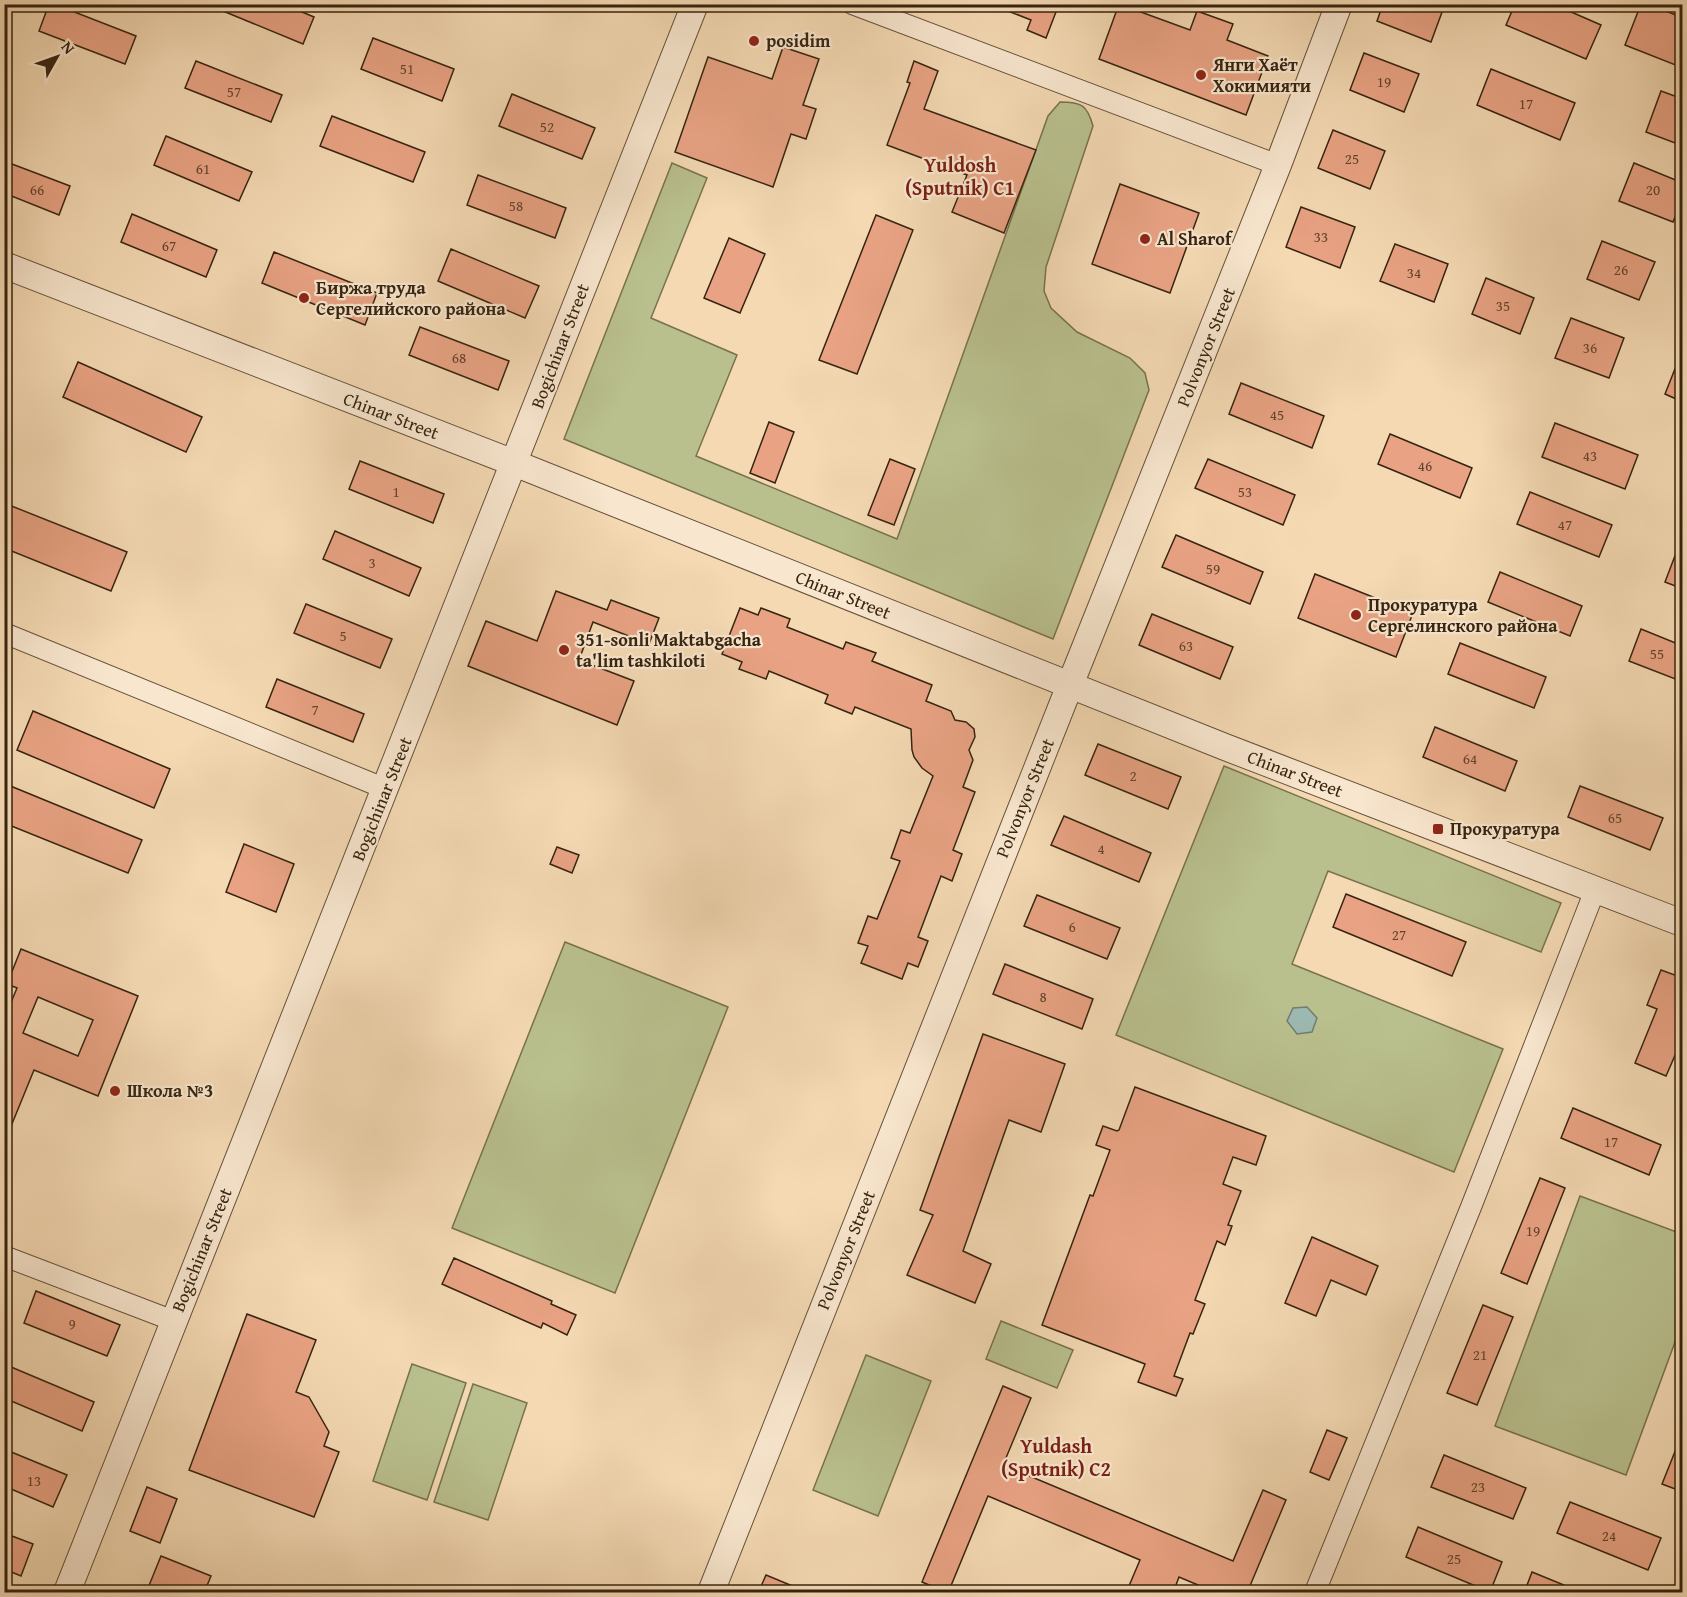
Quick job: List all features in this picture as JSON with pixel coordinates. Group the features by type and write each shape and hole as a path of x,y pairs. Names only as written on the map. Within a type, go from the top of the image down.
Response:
{"street":[{"name":"Bogichinar Street","path":"67,1593 695,4"},
{"path":"852,4 1278,165"},
{"name":"Polvonyor Street","path":"711,1593 1278,165 1339,4"},
{"name":"Chinar Street","path":"4,265 514,464 1225,747 1683,923"},
{"path":"4,633 386,789"},
{"path":"1315,1593 1471,1207 1595,890"},
{"path":"4,1256 174,1321"}],"green space":[{"path":"1060,102 1082,106 1086,109 1093,126 1046,267 1044,291 1051,308 1077,332 1130,358 1145,373 1149,390 1053,639 564,439 672,163 707,178 651,318 737,355 696,456 897,539 1048,116"},
{"path":"1224,766 1561,903 1541,952 1328,871 1292,964 1503,1049 1454,1172 1116,1035"},
{"path":"565,942 728,1007 615,1293 452,1228"},
{"path":"1580,1196 1682,1234 1682,1323 1626,1475 1495,1426"},
{"path":"1001,1321 1073,1350 1057,1388 986,1359"},
{"path":"866,1355 931,1381 878,1516 813,1490"},
{"path":"412,1364 466,1383 427,1500 373,1481"},
{"path":"473,1384 527,1403 488,1520 434,1502"}],"water":[{"path":"1307,1007 1317,1018 1312,1032 1297,1034 1287,1021 1293,1008"}],"building":[{"path":"49,4 136,36 125,64 39,31"},
{"path":"206,4 283,4 314,17 303,44"},
{"path":"995,4 1059,4 1046,38 1027,30 1031,20 995,6"},
{"name":"Янги Хаёт Хокимияти","path":"1119,4 1190,30 1197,11 1233,24 1227,40 1268,56 1246,115 1099,59"},
{"path":"1383,4 1445,4 1431,42 1377,21"},
{"path":"1515,4 1553,4 1601,25 1586,59 1506,25"},
{"path":"1641,4 1649,4 1683,18 1683,68 1625,45"},
{"path":"373,38 454,69 442,101 361,69"},
{"path":"783,47 819,59 803,105 816,109 806,139 791,134 773,187 675,152 708,57 772,79"},
{"path":"1364,53 1419,74 1404,112 1350,90"},
{"path":"196,61 282,95 271,122 185,88"},
{"path":"914,61 938,71 924,109 1036,150 1004,233 952,212 967,175 887,145 910,83 907,82"},
{"path":"1491,69 1575,103 1560,140 1477,105"},
{"path":"1661,91 1683,99 1683,146 1646,132"},
{"path":"512,94 595,128 582,159 499,126"},
{"path":"332,116 425,152 413,182 320,146"},
{"path":"1333,130 1385,151 1370,189 1318,168"},
{"path":"166,136 252,172 239,201 154,165"},
{"path":"4,161 70,186 59,215 4,193"},
{"path":"1634,163 1683,183 1683,198 1673,222 1619,201"},
{"path":"478,175 566,208 555,238 467,205"},
{"path":"1120,184 1199,213 1170,293 1092,264"},
{"path":"1301,207 1355,227 1340,268 1286,247"},
{"path":"132,214 217,250 206,277 121,242"},
{"path":"876,215 913,230 857,374 819,360"},
{"path":"729,238 765,254 740,313 704,298"},
{"path":"1602,241 1655,262 1639,300 1587,279"},
{"path":"1395,244 1448,264 1434,302 1380,281"},
{"path":"451,249 539,286 525,318 438,281"},
{"path":"274,252 377,293 365,325 262,283"},
{"path":"1486,278 1534,298 1520,334 1472,314"},
{"path":"1571,318 1624,338 1609,378 1555,358"},
{"path":"420,327 509,361 498,390 409,355"},
{"path":"1683,352 1683,402 1665,394"},
{"path":"78,362 202,417 186,452 63,397"},
{"path":"1241,383 1324,416 1312,448 1229,414"},
{"path":"769,422 794,432 775,483 750,473"},
{"path":"1555,423 1638,455 1625,489 1542,457"},
{"path":"1390,434 1472,468 1460,498 1378,464"},
{"path":"890,459 915,469 894,525 868,515"},
{"path":"1208,459 1295,495 1283,525 1195,488"},
{"path":"360,461 444,494 433,523 349,489"},
{"path":"1530,492 1612,525 1599,557 1517,524"},
{"path":"4,503 127,552 111,591 4,548"},
{"path":"335,531 421,568 409,596 323,559"},
{"path":"1176,535 1263,572 1250,604 1162,567"},
{"path":"1681,540 1683,540 1683,589 1665,582"},
{"path":"1500,572 1582,606 1570,636 1488,602"},
{"name":"Прокуратура Сергелинского района","path":"1315,574 1413,613 1396,657 1298,618"},
{"path":"556,591 607,610 611,600 659,618 649,644 593,622 579,660 634,681 617,725 468,666 486,621 537,641"},
{"path":"306,604 392,639 380,668 294,633"},
{"path":"740,608 758,615 761,608 790,619 787,627 843,649 846,642 876,653 872,661 932,685 926,701 951,711 955,720 966,722 974,729 975,737 969,750 973,760 963,787 975,792 953,850 962,854 952,881 941,876 918,937 928,941 918,967 908,963 902,979 861,963 868,946 858,943 868,916 877,919 900,861 891,858 901,830 910,833 933,776 922,768 914,757 911,729 855,707 852,714 825,703 828,695 769,671 766,679 739,669 742,662 722,654"},
{"path":"1152,614 1233,647 1220,679 1139,645"},
{"path":"1641,629 1683,646 1683,682 1629,661"},
{"path":"1460,643 1546,677 1534,708 1448,674"},
{"path":"277,679 364,714 353,742 266,707"},
{"path":"33,711 170,769 154,808 17,750"},
{"path":"1435,727 1517,761 1505,791 1423,757"},
{"path":"1098,744 1181,777 1168,809 1085,775"},
{"path":"8,785 142,840 128,873 4,823 4,794"},
{"path":"1580,786 1663,818 1650,850 1568,817"},
{"path":"1064,816 1151,853 1139,882 1051,845"},
{"path":"244,844 294,864 276,912 226,892"},
{"path":"557,847 579,855 572,873 550,864"},
{"path":"1346,894 1466,942 1452,976 1333,927"},
{"path":"1037,895 1120,928 1107,959 1024,926"},
{"path":"21,949 138,996 98,1096 34,1070 5,1141 4,1019 17,988 7,984","holes":["38,997 93,1020 78,1056 23,1033"]},
{"path":"1005,964 1093,999 1082,1029 993,994"},
{"path":"1661,970 1683,978 1683,1037 1666,1076 1635,1063 1657,1009 1647,1005"},
{"path":"983,1034 1065,1064 1041,1132 1009,1120 963,1251 991,1264 975,1303 907,1275 933,1215 920,1210"},
{"path":"1135,1087 1266,1136 1256,1165 1233,1157 1223,1184 1241,1191 1228,1225 1232,1226 1225,1245 1217,1241 1195,1300 1205,1304 1193,1334 1190,1333 1174,1376 1183,1379 1176,1396 1138,1382 1145,1364 1042,1325 1090,1195 1093,1196 1110,1150 1096,1145 1103,1126 1119,1130"},
{"path":"1573,1108 1661,1145 1649,1175 1561,1138"},
{"path":"1540,1178 1565,1188 1527,1284 1501,1273"},
{"path":"1312,1237 1378,1266 1366,1295 1331,1280 1316,1316 1285,1303"},
{"path":"454,1258 552,1301 551,1304 576,1315 567,1335 543,1323 541,1328 442,1284"},
{"path":"36,1291 120,1325 107,1356 24,1323"},
{"path":"1483,1305 1513,1317 1477,1405 1447,1393"},
{"path":"247,1314 316,1340 296,1392 309,1397 329,1432 324,1446 339,1452 314,1517 189,1470"},
{"path":"4,1364 94,1402 82,1431 4,1398"},
{"path":"1003,1386 1031,1398 1003,1465 1233,1561 1263,1490 1286,1500 1247,1593 1217,1593 1179,1577 1173,1593 1126,1593 1140,1560 988,1496 948,1593 922,1582"},
{"path":"1327,1430 1347,1438 1329,1480 1310,1472"},
{"path":"1683,1434 1683,1492 1662,1484"},
{"path":"4,1449 67,1475 53,1507 4,1486"},
{"path":"1444,1455 1526,1488 1513,1519 1431,1487"},
{"path":"147,1487 177,1499 160,1543 130,1531"},
{"path":"1570,1502 1661,1538 1648,1570 1557,1533"},
{"path":"1418,1527 1502,1562 1490,1592 1406,1557"},
{"path":"4,1533 33,1544 21,1576 4,1569"},
{"path":"161,1556 211,1576 204,1593 146,1593"},
{"path":"1532,1572 1581,1592 1581,1593 1524,1593"},
{"path":"766,1575 807,1592 807,1593 758,1593"}],"place":[{"name":"posidim","path":"754,41"},
{"name":"Янги Хаёт Хокимияти","path":"1201,75"},
{"name":"Al Sharof","path":"1145,239"},
{"name":"Биржа труда Сергелийского района","path":"304,298"},
{"name":"Прокуратура Сергелинского района","path":"1356,615"},
{"name":"351-sonli Maktabgacha ta'lim tashkiloti","path":"564,650"},
{"name":"Прокуратура","path":"1438,829"},
{"name":"Школа №3","path":"115,1091"}],"district":[{"name":"Yuldosh (Sputnik) C1","path":"960,176"},
{"name":"Yuldash (Sputnik) C2","path":"1056,1458"}]}
